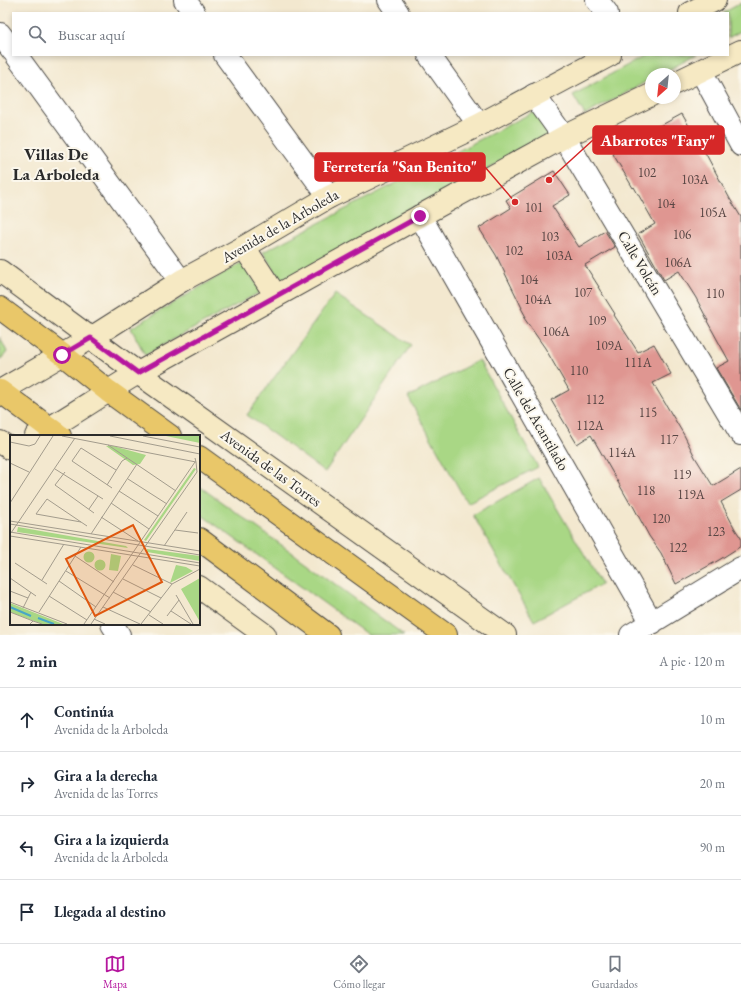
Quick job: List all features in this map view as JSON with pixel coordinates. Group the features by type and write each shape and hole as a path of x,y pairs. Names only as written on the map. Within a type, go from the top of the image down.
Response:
{"main road":[{"path":"692,12 715,0"},
{"path":"681,81 741,50"},
{"name":"Avenida de la Arboleda","path":"0,391 91,338 181,281 244,247 329,197 479,125 608,56"},
{"path":"0,391 48,433 108,391 138,373 564,137 645,98"},
{"path":"244,247 276,296"},
{"name":"Avenida de las Torres","path":"0,270 138,373 506,635"},
{"path":"0,308 108,391 169,435"},
{"path":"0,442 10,448"},
{"path":"0,456 10,450"},
{"path":"200,458 446,635"},
{"path":"200,541 328,635"},
{"path":"200,588 264,635"}],"street":[{"path":"185,0 193,12"},
{"path":"389,0 397,12"},
{"path":"597,0 606,12"},
{"path":"0,34 12,50"},
{"path":"17,56 181,281"},
{"path":"226,56 329,197"},
{"path":"430,56 479,125"},
{"path":"701,71 741,145"},
{"name":"Calle Volcán","path":"534,96 564,137 741,434"},
{"name":"Calle del Acantilado","path":"420,216 652,623"},
{"path":"631,635 741,568"},
{"path":"113,625 119,635"}],"green space":[{"path":"741,3 741,31 729,37 729,12 725,12"},
{"path":"644,56 694,56 672,68 645,68 645,82 585,115 573,95"},
{"path":"535,111 551,135 281,281 263,252"},
{"path":"241,263 262,291 145,355 131,328"},
{"path":"335,294 411,345 325,472 247,415"},
{"path":"0,337 7,352 0,359"},
{"path":"479,360 538,467 467,503 408,397"},
{"path":"539,478 602,584 534,621 473,515"},
{"path":"200,487 404,635 368,635 200,514"}],"building":[{"path":"682,114 700,143 741,217 741,410 716,368 729,361 696,298 679,271 664,280 638,234 655,224 613,154 659,129 658,127"},
{"path":"554,171 570,195 552,206 579,247 605,231 615,247 585,265 615,314 614,315 638,352 654,344 671,374 653,383 713,486 741,469 741,490 721,502 741,538 741,546 676,584 661,553 649,536 591,435 577,444 551,400 569,390 545,348 524,318 526,317 522,308 496,255 479,228 511,208 506,200"}],"place":[{"name":"Abarrotes \"Fany\"","path":"549,180"},
{"name":"Ferretería \"San Benito\"","path":"515,202"}],"district":[{"name":"Villas De La Arboleda","path":"56,164"}],"route":[{"path":"62,355 91,338 138,373 420,216"}]}
